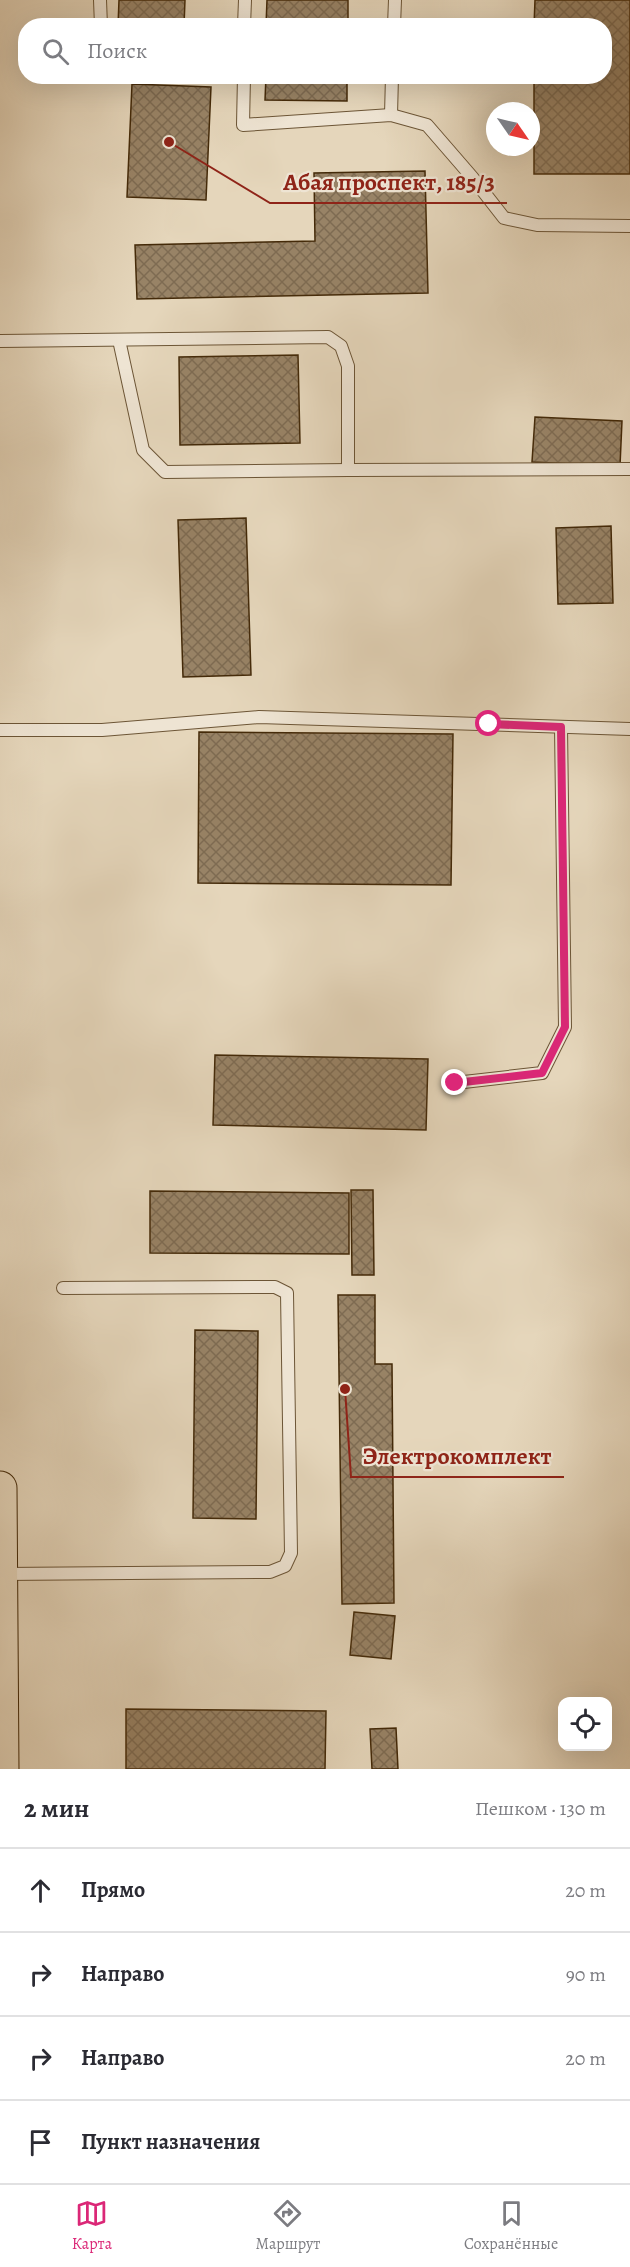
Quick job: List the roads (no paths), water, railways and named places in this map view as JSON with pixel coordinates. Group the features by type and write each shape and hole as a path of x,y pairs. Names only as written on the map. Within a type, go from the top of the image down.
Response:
{"main road":[{"path":"0,1488 2,1769"}],"lane":[{"path":"100,0 101,18"},
{"path":"244,18 245,0"},
{"path":"394,18 395,0"},
{"path":"244,84 243,125 390,115 427,125 504,218 537,225 630,226"},
{"path":"390,115 392,84"},
{"path":"0,341 328,337 341,346 348,366 348,470"},
{"path":"118,340 142,450 165,472 630,469"},
{"path":"0,730 102,730 259,717 630,729"},
{"path":"455,1083 542,1073 565,1027 561,727"},
{"path":"1,1574 270,1572 285,1566 291,1553 287,1293 275,1287 63,1288"}],"place":[{"name":"Абая проспект, 185/3","path":"169,142"},
{"name":"Электрокомплект","path":"345,1389"}]}
